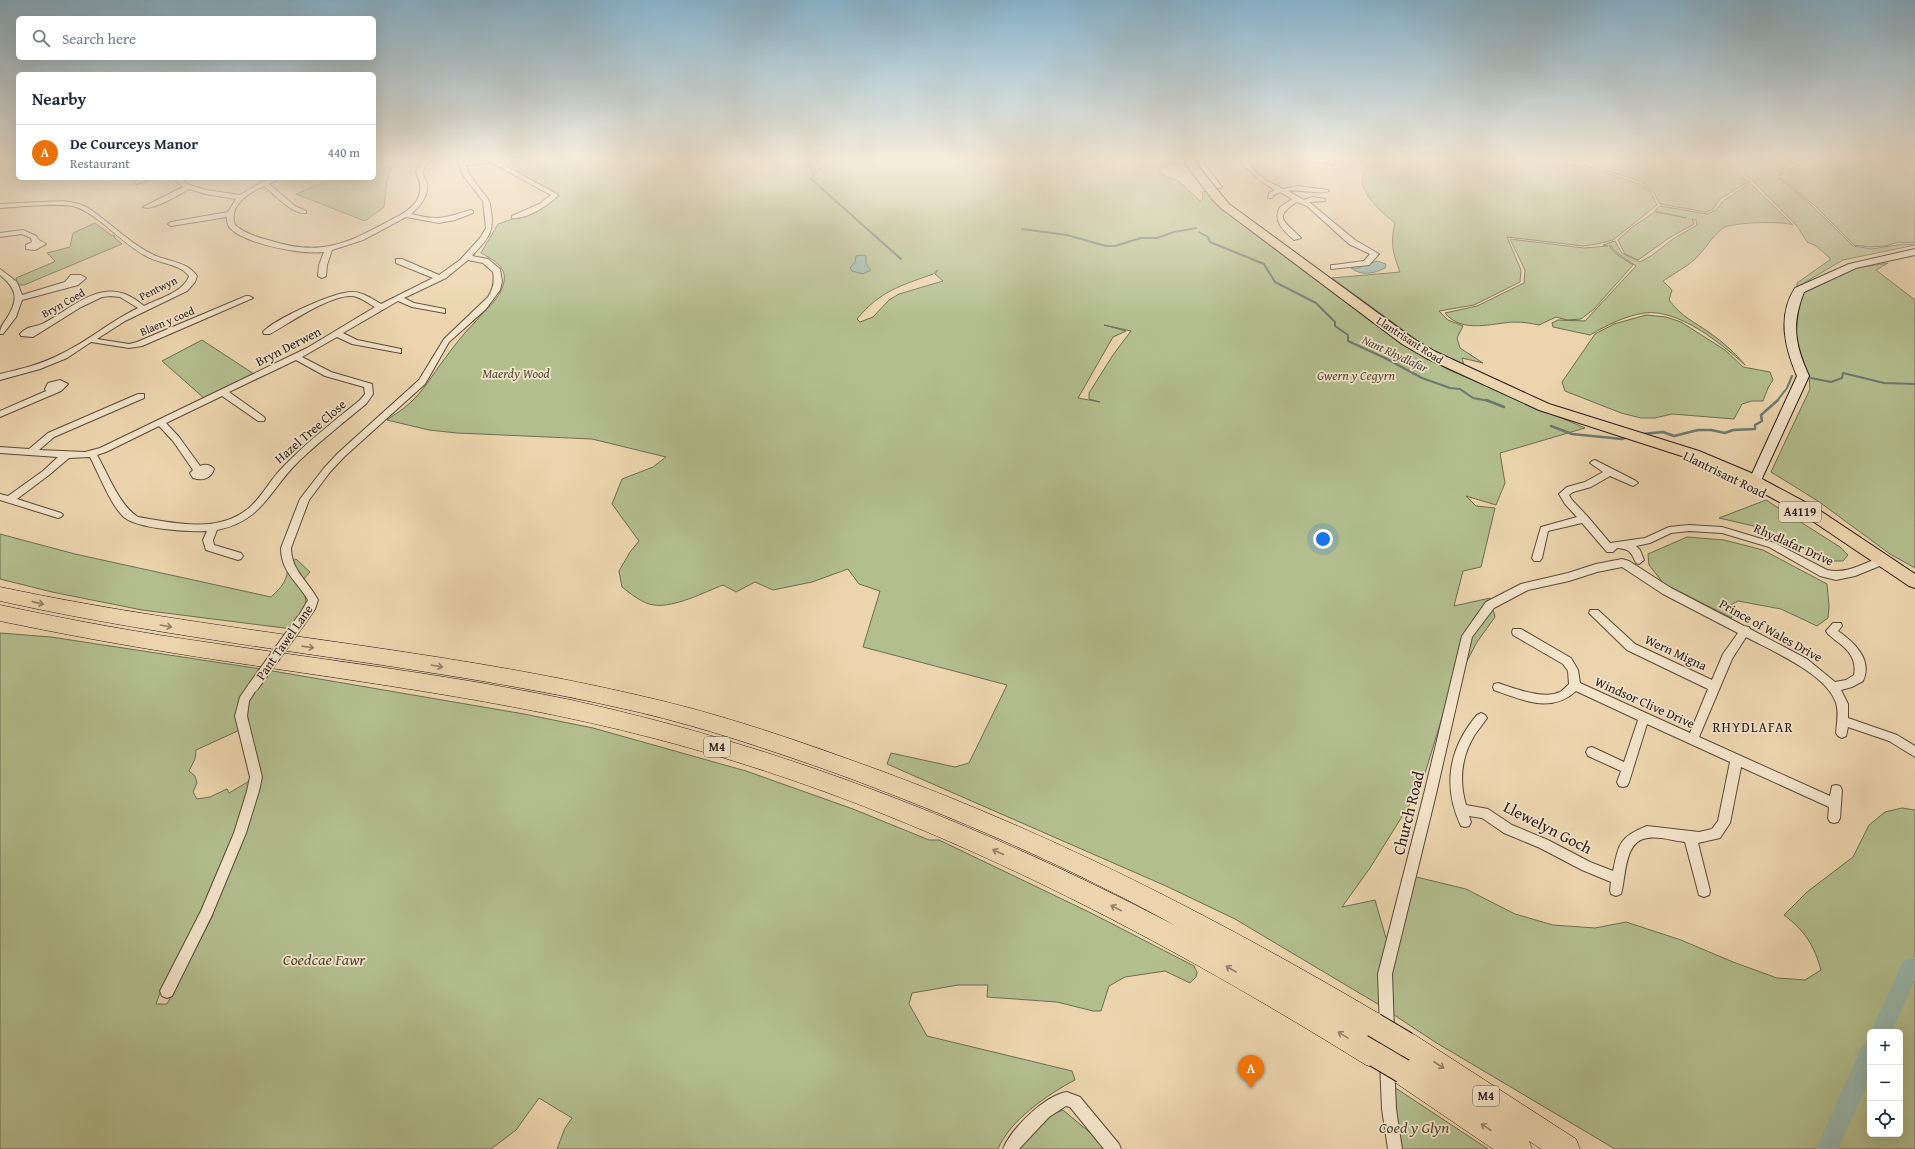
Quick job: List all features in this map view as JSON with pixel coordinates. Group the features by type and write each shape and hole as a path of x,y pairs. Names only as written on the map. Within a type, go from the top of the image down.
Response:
{"highway":[{"name":"M4","path":"0,594 70,610 176,628 405,660 565,688 645,705 772,742 933,799 1027,839 1110,878 1279,968 1406,1044 1566,1149"},
{"name":"M4","path":"0,613 58,626 142,640 446,685 549,704 657,729 772,763 852,791 955,833 1059,880 1213,959 1403,1071 1518,1149"}],"main road":[{"name":"Llantrisant Road","path":"1234,213 1321,278 1422,350 1450,365 1533,402 1676,450 1690,460 1754,484 1801,505 1880,561 1915,590"},
{"name":"Llantrisant Road","path":"1880,561 1915,582"}],"street":[{"name":"Pentwyn","path":"0,376 44,365 73,351 115,323 142,308 184,289 192,279 191,272 189,270 155,258 141,251 87,213"},
{"path":"171,224 230,214 230,224 237,230 284,248 298,251 329,249 364,238 406,214 442,222 469,213"},
{"name":"Bryn Derwen","path":"0,450 66,455 92,453 107,448 296,357 338,334 381,307 439,278 468,258 486,233 489,223 489,213"},
{"path":"514,217 527,213"},
{"path":"1280,213 1281,224 1294,234"},
{"path":"1320,213 1352,242 1378,252 1366,263 1345,268 1334,267"},
{"path":"0,235 23,232 34,237 36,242"},
{"path":"322,276 323,265 329,249"},
{"path":"1754,484 1764,457 1803,376 1792,352 1788,331 1799,290 1853,266 1915,252"},
{"name":"Pant Tawel Lane","path":"167,991 206,915 240,833 254,785 254,766 241,716 244,700 311,606 313,600 306,588 291,571 286,552 305,499 327,470 341,456 422,382 429,374 451,334 489,301 499,280 497,271 485,261 468,258"},
{"path":"399,261 439,278"},
{"path":"0,271 16,287 18,299 14,314 0,332"},
{"path":"18,299 71,283"},
{"path":"267,332 330,299 343,294 356,294 381,307"},
{"name":"Bryn Coed","path":"38,329 83,303 102,296 123,295 142,308"},
{"name":"Blaen y coed","path":"90,340 129,346 139,344 249,298"},
{"path":"398,298 412,305 442,311"},
{"path":"338,334 355,342 398,351"},
{"name":"Hazel Tree Close","path":"92,453 121,507 132,518 188,527 213,528 233,522 252,511 285,469 363,402 369,394 369,386 328,374 296,357"},
{"path":"0,414 53,391"},
{"path":"223,392 261,419"},
{"path":"31,452 51,435 141,396"},
{"path":"160,422 176,439 198,470"},
{"path":"4,498 40,477 66,455"},
{"path":"1595,463 1633,483"},
{"path":"1610,472 1588,485 1570,489 1564,494 1568,502 1594,530 1615,548 1634,550 1639,559"},
{"path":"4,498 58,515"},
{"path":"1537,558 1544,529 1547,526 1559,526 1585,519"},
{"path":"213,528 208,540 209,547 238,556"},
{"name":"Rhydlafar Drive","path":"1615,548 1647,541 1669,530 1689,528 1722,530 1772,545 1824,573 1836,576 1851,573 1880,561"},
{"path":"1639,559 1647,541"},
{"name":"Prince of Wales Drive","path":"1615,548 1615,559 1667,590 1803,662 1822,676 1832,687 1842,704 1842,733"},
{"name":"Church Road","path":"1596,568 1615,548"},
{"name":"Prince of Wales Drive","path":"1639,559 1650,579"},
{"name":"Church Road","path":"1395,1149 1389,1109 1385,974 1430,794 1467,636 1490,605 1525,587 1570,577 1596,568 1623,563 1634,564 1639,559"},
{"name":"Wern Migna","path":"1594,613 1613,624 1636,650 1715,687"},
{"path":"1832,687 1848,684 1859,678 1862,669 1857,656 1846,642 1830,631 1837,626"},
{"path":"1693,739 1727,657 1745,630"},
{"name":"Windsor Clive Drive","path":"1517,632 1567,661 1574,670 1575,686"},
{"name":"Windsor Clive Drive","path":"1498,687 1525,696 1548,698 1560,697 1575,686"},
{"name":"Windsor Clive Drive","path":"1575,686 1834,804"},
{"path":"1623,782 1644,717"},
{"name":"Llewelyn Goch","path":"1481,718 1473,727 1466,739 1458,766 1456,787 1464,816 1484,813 1508,829 1544,844 1586,866 1617,885 1624,850 1633,838 1647,832 1699,838 1716,834 1724,823 1736,760"},
{"path":"1842,720 1893,738 1915,752"},
{"path":"1592,752 1628,769"},
{"path":"1834,818 1836,790"},
{"path":"1690,837 1704,891"},
{"path":"1010,1149 1022,1132 1033,1121 1060,1100 1066,1099 1075,1102 1114,1149"}],"green space":[{"path":"344,213 376,213 365,221"},
{"path":"531,213 1236,213 1428,357 1447,369 1585,428 1500,453 1505,483 1496,505 1466,496 1476,506 1495,508 1481,567 1463,571 1454,606 1490,598 1495,617 1477,642 1449,695 1421,786 1370,868 1342,907 1375,900 1386,938 1400,936 1412,876 1466,889 1515,914 1553,925 1595,928 1626,922 1681,940 1733,962 1777,978 1805,980 1821,970 1808,939 1798,927 1784,915 1807,892 1853,857 1869,825 1885,812 1902,808 1915,810 1915,1149 1615,1149 1435,1042 1376,1003 1235,919 1166,886 887,764 891,753 955,767 969,763 1007,685 863,647 880,591 859,584 848,569 812,582 773,590 755,582 736,592 723,585 689,599 671,604 654,605 641,601 633,596 622,587 619,571 630,552 639,541 612,504 622,479 653,467 666,457 592,439 457,433 429,430 387,420 416,397 467,330 493,303 500,293 504,282 503,272 498,264 481,253 498,224","holes":["938,270 935,274 943,281 899,294 889,300 873,317 860,322 857,319 874,302 891,290 933,274","1104,325 1131,331 1113,355 1089,393 1089,399 1100,402 1078,398 1113,337 1126,331"]},
{"path":"1383,213 1647,213 1613,240 1597,244 1583,246 1507,237 1521,270 1520,282 1474,305 1439,311 1448,320 1463,326 1457,338 1460,348 1483,363 1462,358 1464,365 1429,349 1332,278 1400,272 1393,248 1393,230 1395,223"},
{"path":"1654,213 1687,218 1662,213 1707,214 1710,213 1780,213 1793,225 1780,223 1758,223 1736,224 1723,228 1715,235 1694,260 1663,281 1672,290 1669,300 1679,311 1720,341 1745,365 1724,347 1699,329 1671,316 1657,313 1644,313 1630,316 1610,324 1590,335 1553,327 1552,323 1558,320 1585,321 1636,266 1617,253 1611,246 1609,246 1616,254 1633,265 1594,309 1581,319 1567,320 1556,317 1539,325 1514,322 1478,326 1460,323 1445,313 1477,306 1524,283 1525,270 1510,239 1584,248 1608,246 1603,245 1615,241 1622,253 1640,262 1651,256 1673,239 1697,225 1696,220 1692,219 1694,224 1669,238 1638,260 1625,254 1618,240 1632,227"},
{"path":"1784,213 1819,213 1853,246 1872,249 1903,244 1915,245 1843,260 1797,287 1797,283 1831,259 1816,246 1807,242 1797,226"},
{"path":"1822,213 1915,213 1915,243 1899,242 1885,246 1870,247 1854,245"},
{"path":"95,223 111,235 115,236 114,237 122,244 24,285 19,285 17,283 16,278 54,262 55,261 47,253 70,247 73,233"},
{"path":"1888,263 1876,270 1915,300 1915,568 1890,554 1818,501 1771,472 1810,389 1809,376 1798,355 1794,334 1802,292 1857,268"},
{"path":"1646,315 1666,317 1681,322 1725,350 1743,367 1770,372 1773,380 1763,401 1752,401 1742,404 1734,419 1672,414 1655,418 1641,418 1621,413 1565,391 1562,382 1595,334 1614,324"},
{"path":"202,340 254,374 205,399 162,361"},
{"path":"1766,500 1840,547 1848,555 1843,561 1828,561 1787,539 1762,528 1719,518"},
{"path":"0,534 75,554 271,597 284,583 288,570 288,564 296,559 310,572 303,580 307,611 292,629 142,610 52,592 0,579"},
{"path":"1687,537 1724,540 1763,550 1827,584 1829,606 1828,618 1817,626 1781,609 1738,601 1729,606 1732,618 1664,584 1649,565 1648,554"},
{"name":"Coedcae Fawr","path":"0,633 51,637 261,669 524,714 593,728 746,771 853,809 929,840 939,840 1091,913 1194,966 1197,972 1196,977 1190,983 1165,971 1125,977 1109,986 1101,1011 1093,1011 1057,1002 987,997 988,985 958,985 912,993 909,1004 927,1036 1072,1071 1075,1080 1042,1100 1031,1109 1011,1128 998,1149 557,1149 565,1128 572,1118 539,1098 516,1130 491,1149 0,1149","holes":["242,729 256,777 229,793 227,789 210,797 197,799 193,792 197,783 195,776 189,771 195,759 196,750","200,915 213,915 167,1004 156,1004 161,990"]},
{"name":"Coed y Glyn","path":"1388,1083 1488,1149 1395,1149"},
{"path":"1063,1110 1100,1141 1107,1149 1018,1149 1043,1121"}],"water":[{"path":"856,256 866,256 866,264 871,270 863,274 852,271 850,268 855,262"},
{"path":"1377,261 1386,264 1385,268 1376,272 1363,273 1355,271 1351,268 1358,268"}],"waterway":[{"path":"849,213 901,259"},
{"name":"Nant Rhydlafar","path":"1022,229 1067,235 1106,246 1115,246 1141,238 1157,238 1174,232 1196,228"},
{"name":"Nant Rhydlafar","path":"1199,232 1208,237 1210,242 1264,264 1275,282 1316,303 1335,322 1335,326 1348,335 1348,341 1385,358 1422,378 1450,388 1460,389 1473,398 1488,401"},
{"name":"Nant Rhydlafar","path":"1811,378 1831,382 1842,378 1843,373 1884,383 1915,384"},
{"name":"Nant Rhydlafar","path":"1777,401 1787,388 1792,376"},
{"name":"Nant Rhydlafar","path":"1488,401 1504,407"},
{"name":"Nant Rhydlafar","path":"1642,434 1663,432 1674,436 1698,430 1711,430 1725,433 1733,430 1755,429 1755,425 1762,421 1761,415 1777,401"},
{"name":"Nant Rhydlafar","path":"1551,426 1572,434 1622,439 1627,437"},
{"path":"1881,1029 1910,968 1915,967"},
{"path":"1827,1149 1867,1061"}],"place":[{"name":"De Courceys Manor","path":"1251,1088"}],"district":[{"name":"RHYDLAFAR","path":"1753,727"}],"park label":[{"name":"Maerdy Wood","path":"516,373"},
{"name":"Gwern y Cegyrn","path":"1356,375"}]}
